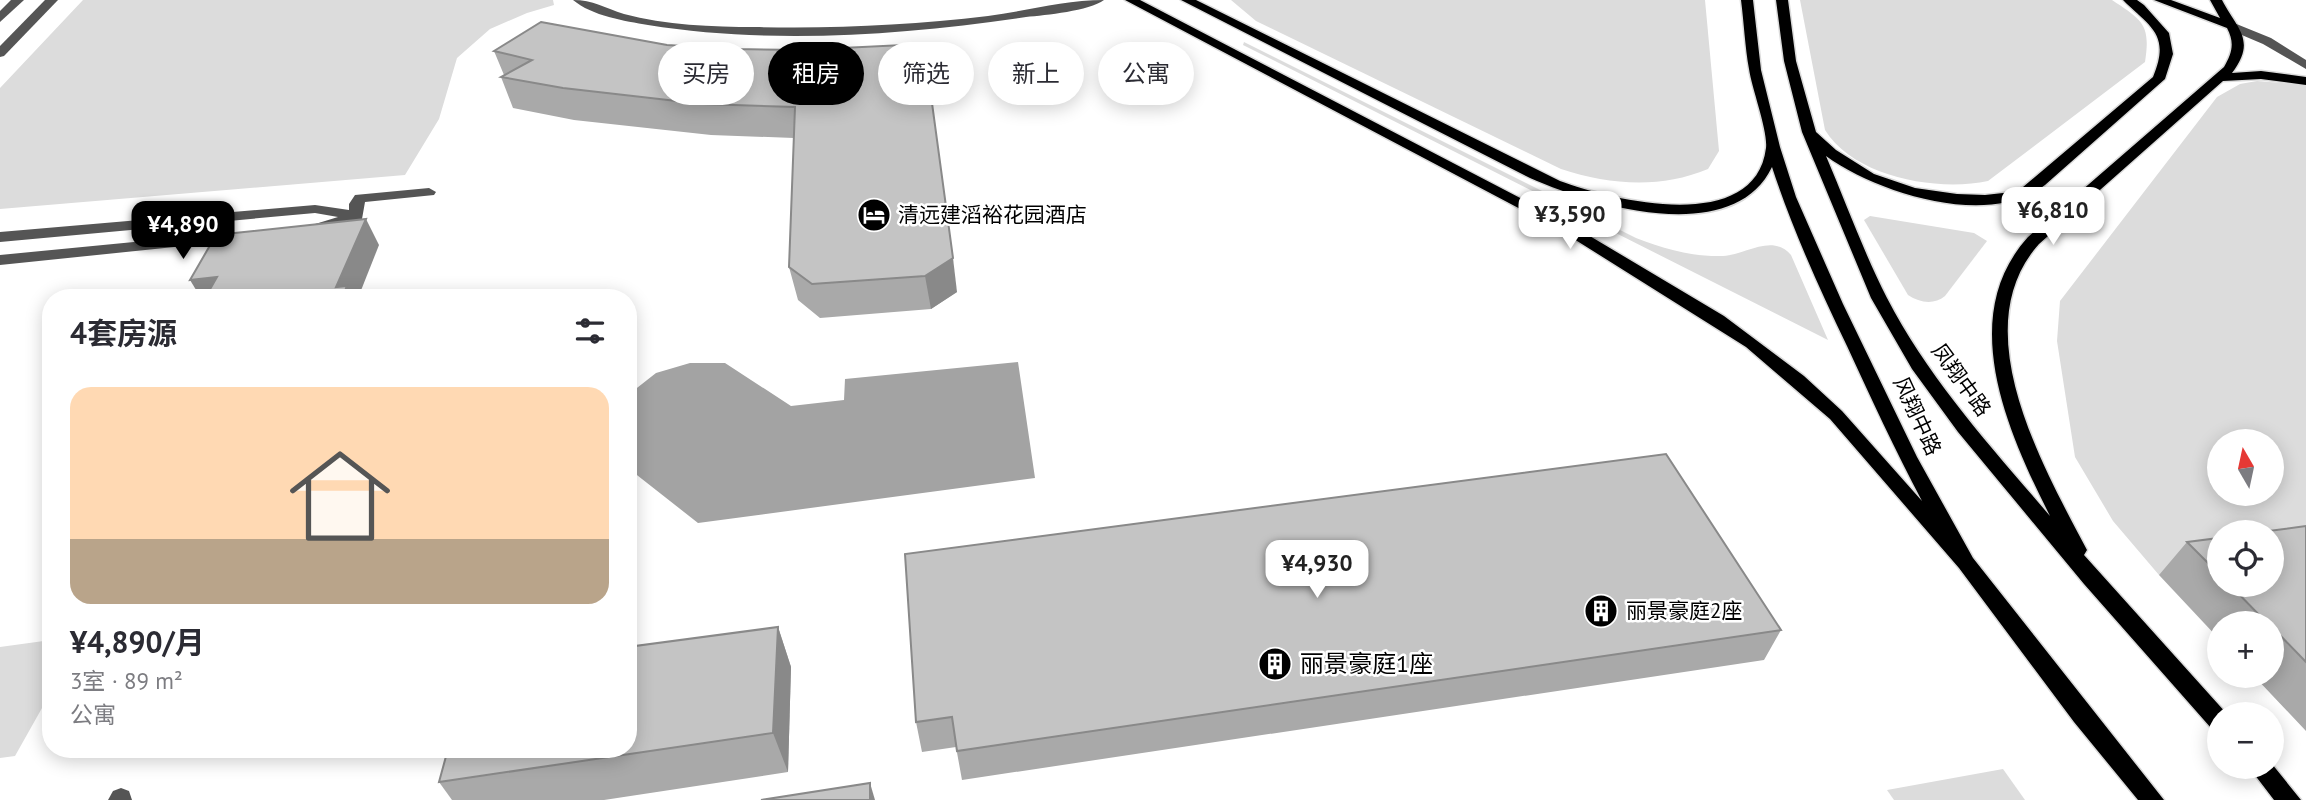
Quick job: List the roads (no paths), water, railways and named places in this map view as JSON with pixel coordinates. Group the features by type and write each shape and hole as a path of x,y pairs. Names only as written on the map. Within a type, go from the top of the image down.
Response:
{"main road":[{"path":"1131,0 1563,226 1625,261 1741,335 1798,380 1836,415 1966,563"},
{"path":"1187,0 1204,5 1535,175 1612,204 1669,209 1728,202 1744,195 1753,187 1765,168 1773,147"},
{"name":"风翔中路","path":"1747,0 1755,70 1773,147 1789,197 1835,304 1908,457 1966,563 2082,715 2152,800"},
{"name":"凤翔中路","path":"1782,0 1790,61 1809,132 1879,298 1921,369 1964,428 2091,578 2207,708"},
{"path":"1809,132 1840,160 1872,178 1905,190 1962,199 1992,199 2022,193 2159,79 2166,65 2168,48 2161,27 2129,0"},
{"path":"2160,0 2234,27"},
{"path":"2091,578 2038,474 2016,422 2004,375 2001,337 2003,307 2012,270 2028,246 2221,77 2239,52 2238,34 2216,0"},
{"path":"2221,77 2261,75 2306,81"},
{"path":"2270,779 2289,800"}],"street":[{"path":"0,18 18,0"},
{"path":"0,53 52,0"},
{"path":"579,0 587,5 631,18 681,26 797,31 950,24 1040,13 1098,0"},
{"path":"2234,27 2267,41 2306,65"},
{"path":"357,216 356,204 360,198 429,192"},
{"path":"0,237 315,209 357,216"},
{"path":"307,231 357,216"},
{"path":"0,260 254,236"}],"place":[{"name":"清远建滔裕花园酒店","path":"874,215"},
{"name":"丽景豪庭2座","path":"1601,611"},
{"name":"丽景豪庭1座","path":"1275,664"}]}
